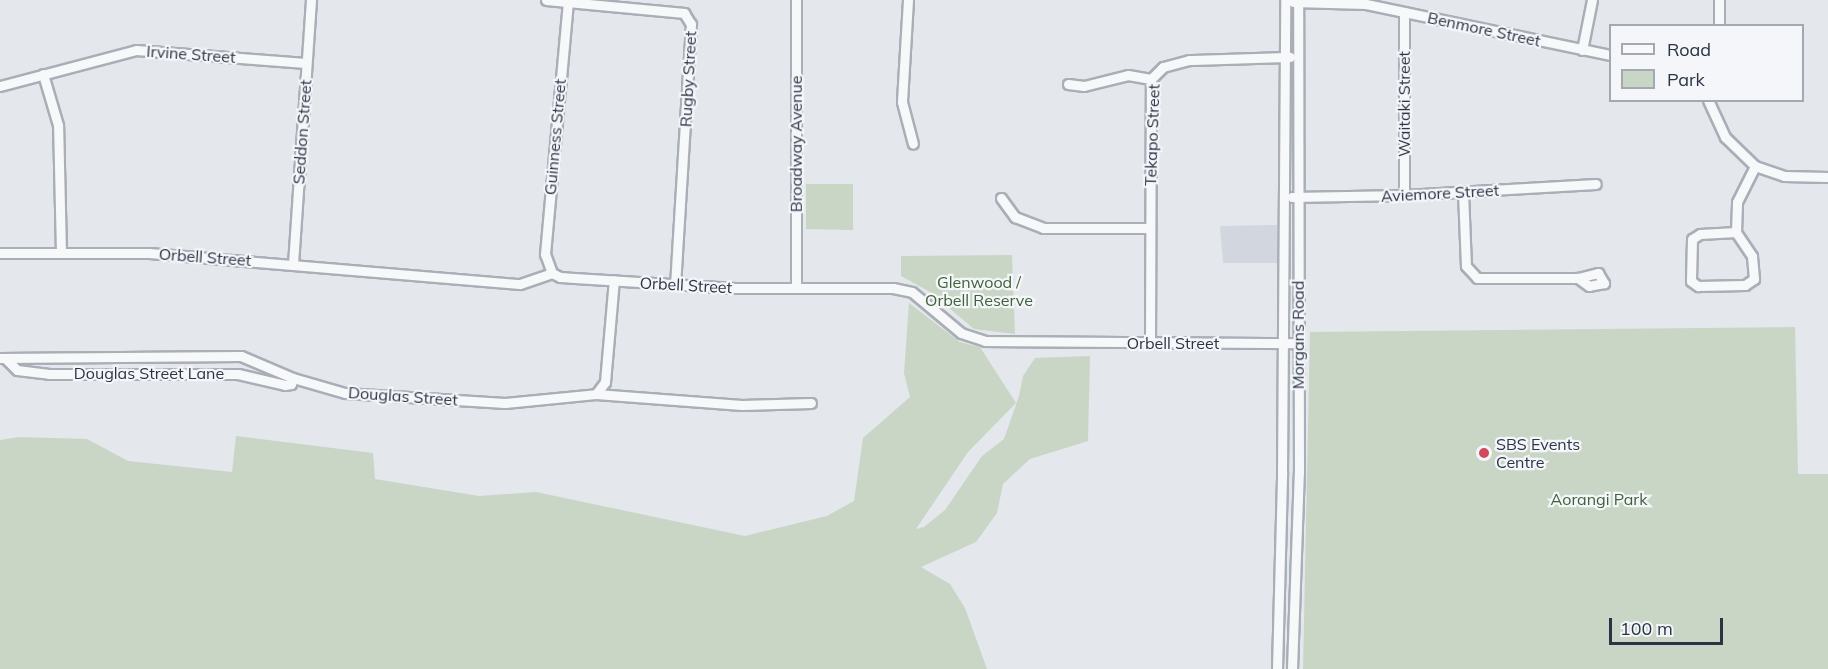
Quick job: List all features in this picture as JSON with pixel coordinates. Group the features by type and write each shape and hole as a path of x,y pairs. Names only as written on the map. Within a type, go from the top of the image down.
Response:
{"street":[{"name":"Seddon Street","path":"293,264 311,0"},
{"name":"Rugby Street","path":"546,0 684,13 692,24 675,285"},
{"name":"Broadway Avenue","path":"795,287 796,0"},
{"path":"908,0 902,102 913,144"},
{"path":"1719,0 1719,24"},
{"name":"Guinness Street","path":"552,273 545,254 568,1"},
{"name":"Benmore Street","path":"1285,1 1354,2 1609,55"},
{"name":"Morgans Road","path":"1277,669 1282,472 1285,1"},
{"name":"Morgans Road","path":"1293,669 1299,473 1298,1"},
{"path":"1582,50 1591,1"},
{"name":"Waitaki Street","path":"1404,12 1404,195"},
{"name":"Irvine Street","path":"0,86 136,50 306,63"},
{"name":"Tekapo Street","path":"1150,343 1152,79 1163,67 1189,60 1298,57"},
{"path":"43,74 58,125 61,253"},
{"path":"1068,84 1084,86 1128,75 1152,79"},
{"path":"1708,102 1725,137 1755,166 1784,176 1828,177"},
{"path":"1736,232 1700,234 1692,239 1691,281 1698,286 1745,285 1754,279 1752,256 1736,232 1737,202 1755,166"},
{"name":"Aviemore Street","path":"1284,197 1404,195 1596,184"},
{"path":"1463,192 1466,266 1477,278 1578,278"},
{"path":"1000,198 1015,217 1043,228 1150,228"},
{"name":"Orbell Street","path":"0,254 149,253 520,284 552,273 560,277 675,285 903,289 922,299 961,333 985,341 1299,343"},
{"path":"596,394 604,382 614,280"},
{"name":"Douglas Street","path":"2,358 241,356 292,378 345,393 505,403 596,394 742,405 811,404"},
{"name":"Douglas Street Lane","path":"2,358 17,370 49,374 238,374 285,385 291,384 292,378"},
{"path":"1282,472 1299,473"}],"shaded area":[{"path":"1277,225 1277,263 1223,263 1220,226"}],"green space":[{"path":"806,184 853,184 853,230 806,229"},
{"name":"Glenwood / Orbell Reserve","path":"1012,255 1015,334 974,329 930,292 901,276 901,256"},
{"path":"909,303 960,342 980,347 1016,403 968,452 916,529 924,527 945,510 982,456 1004,439 1019,396 1023,376 1035,358 1090,356 1088,441 1030,459 1003,484 997,513 976,542 921,567 950,584 965,608 987,669 0,669 0,440 19,437 87,439 128,461 232,472 236,436 373,453 375,479 479,496 536,492 745,536 827,516 854,501 863,438 910,397 904,373"},
{"name":"Aorangi Park","path":"1795,327 1798,474 1828,474 1828,669 1303,669 1310,332"}],"place":[{"name":"SBS Events Centre","path":"1484,453"}]}
